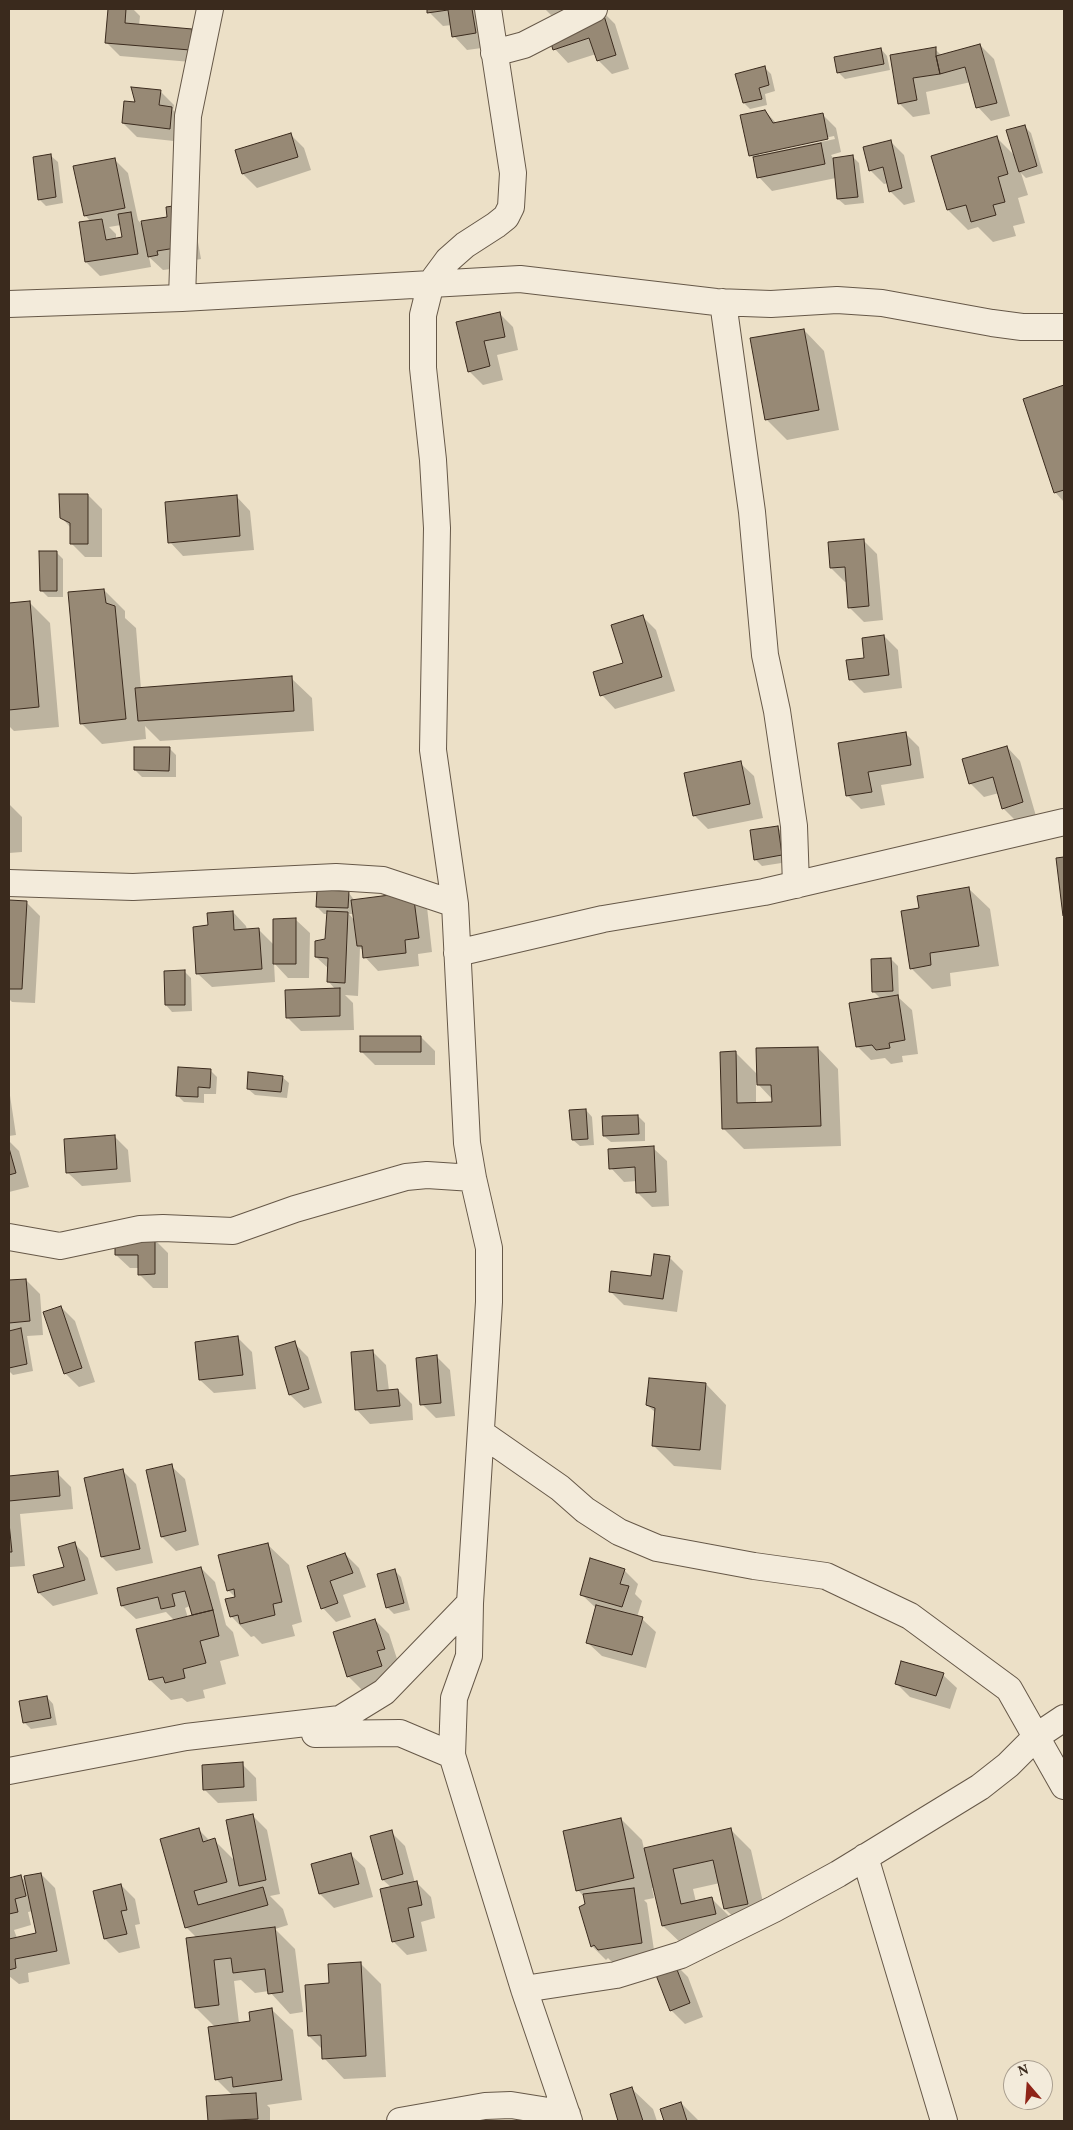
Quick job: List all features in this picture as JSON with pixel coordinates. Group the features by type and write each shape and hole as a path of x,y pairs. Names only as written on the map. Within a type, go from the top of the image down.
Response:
{"street":[{"path":"182,298 188,116 210,9"},
{"path":"488,9 513,173 511,207 506,217 465,245 448,260 431,283 424,315 423,368 433,460 437,528 433,750 455,904 467,1143 472,1178 489,1248 490,1302 470,1603 469,1656 454,1698 452,1755 524,1989 568,2118"},
{"path":"494,53 524,45 594,9"},
{"path":"9,304 182,298 520,279 723,302 771,304 837,300 882,303 992,323 1064,327"},
{"path":"723,302 752,512 765,655 777,711 794,826 796,885"},
{"path":"457,953 603,919 764,892 1064,822"},
{"path":"9,884 133,887 336,877 383,880 455,904"},
{"path":"9,1237 60,1246 140,1229 233,1231 295,1209 406,1177 427,1175 472,1178"},
{"path":"481,1433 560,1488 585,1510 619,1532 657,1548 754,1566 826,1576 910,1616 1009,1689 1064,1786"},
{"path":"9,1771 186,1737 340,1719 384,1692 470,1603"},
{"path":"524,1989 616,1975 680,1955 774,1909 865,1857 980,1787 1008,1765 1037,1736 1064,1718"},
{"path":"145,1745 310,1734 400,1733 452,1755"},
{"path":"865,1857 944,2121"},
{"path":"400,2121 485,2106 511,2105 568,2118"}],"building":[{"path":"108,9 126,9 125,23 192,29 190,50 105,43"},
{"path":"427,9 472,9 476,33 452,37 448,10 427,13"},
{"path":"602,9 616,55 597,61 589,38 553,50 546,26"},
{"path":"980,44 997,103 976,108 965,67 940,74 936,56"},
{"path":"936,47 940,74 913,78 917,100 898,104 890,55"},
{"path":"881,48 884,64 837,73 834,57"},
{"path":"765,66 769,85 759,88 762,99 743,103 735,74"},
{"path":"131,87 161,90 159,105 172,107 170,129 122,123 124,101 135,102"},
{"path":"765,110 773,123 823,113 828,139 749,156 740,115"},
{"path":"1025,125 1037,166 1019,172 1006,130"},
{"path":"291,133 298,157 242,174 235,150"},
{"path":"997,136 1008,174 998,177 1005,202 993,205 996,215 971,222 966,205 947,210 931,156"},
{"path":"891,140 902,188 889,192 883,167 869,171 863,147"},
{"path":"821,143 825,164 757,178 753,157"},
{"path":"51,154 56,197 38,200 33,157"},
{"path":"853,155 858,197 837,199 833,158"},
{"path":"115,158 125,208 84,216 73,166"},
{"path":"180,205 188,246 157,251 158,255 148,257 141,221 167,217 166,207"},
{"path":"131,212 138,254 85,262 79,222 102,219 106,240 122,237 118,214"},
{"path":"500,312 505,337 484,341 490,366 468,372 456,322"},
{"path":"804,329 819,410 765,420 750,338"},
{"path":"1064,385 1064,490 1054,493 1023,399"},
{"path":"59,494 88,494 88,544 70,544 70,523 60,518"},
{"path":"237,495 240,536 168,543 165,502"},
{"path":"864,539 869,606 848,608 845,567 830,568 828,542"},
{"path":"39,551 57,551 57,591 40,591"},
{"path":"104,589 106,603 115,606 126,719 80,724 68,592"},
{"path":"30,601 39,707 9,710 9,603"},
{"path":"643,615 662,677 600,696 593,672 623,663 611,625"},
{"path":"884,635 889,675 849,680 846,660 864,658 862,638"},
{"path":"292,676 294,711 138,721 135,688"},
{"path":"906,732 911,765 868,772 872,792 846,796 838,743"},
{"path":"1007,746 1023,802 1002,809 993,777 969,784 962,759"},
{"path":"134,747 170,747 169,771 134,770"},
{"path":"741,761 750,804 693,816 684,773"},
{"path":"778,826 782,855 754,860 750,830"},
{"path":"1064,857 1064,916 1063,916 1056,858"},
{"path":"969,887 979,946 930,953 931,965 910,969 901,911 919,908 917,896"},
{"path":"317,890 349,891 348,908 316,907"},
{"path":"413,892 419,938 405,940 406,953 363,958 362,946 357,946 351,900"},
{"path":"9,900 27,901 22,989 9,989"},
{"path":"233,911 234,930 259,928 262,969 196,974 193,927 208,925 207,913"},
{"path":"327,911 348,912 345,983 327,982 328,958 315,957 315,941 325,939"},
{"path":"296,918 296,964 273,964 273,919"},
{"path":"891,958 893,991 872,992 871,959"},
{"path":"185,970 185,1005 165,1005 164,971"},
{"path":"340,988 340,1016 286,1018 285,990"},
{"path":"898,995 905,1040 889,1043 890,1048 876,1050 872,1045 856,1047 849,1003"},
{"path":"360,1036 421,1036 421,1052 360,1052"},
{"path":"818,1047 821,1126 722,1129 720,1052 736,1051 737,1103 772,1102 771,1085 757,1085 756,1048"},
{"path":"178,1067 211,1069 210,1088 198,1087 198,1097 176,1096"},
{"path":"248,1072 283,1076 281,1092 247,1089"},
{"path":"586,1109 588,1139 572,1140 569,1110"},
{"path":"638,1115 639,1134 603,1136 602,1116"},
{"path":"115,1135 117,1169 66,1173 64,1139"},
{"path":"654,1146 656,1192 636,1193 635,1167 609,1169 608,1149"},
{"path":"9,1148 16,1173 9,1175"},
{"path":"115,1238 155,1238 155,1274 138,1275 138,1255 115,1255"},
{"path":"654,1254 670,1256 663,1299 609,1292 611,1271 651,1276"},
{"path":"26,1279 30,1321 9,1323 9,1280"},
{"path":"61,1306 82,1368 64,1374 43,1312"},
{"path":"21,1328 27,1364 9,1368 9,1331"},
{"path":"238,1336 243,1375 199,1380 195,1342"},
{"path":"295,1341 309,1389 289,1395 275,1347"},
{"path":"373,1350 377,1391 398,1389 400,1406 355,1410 351,1352"},
{"path":"437,1355 441,1403 420,1405 416,1358"},
{"path":"649,1378 706,1383 700,1450 652,1446 655,1408 646,1405"},
{"path":"172,1464 186,1531 161,1537 146,1470"},
{"path":"123,1469 140,1549 101,1557 84,1478"},
{"path":"58,1471 60,1496 9,1501 9,1476"},
{"path":"9,1523 12,1552 9,1552"},
{"path":"75,1542 85,1580 38,1593 33,1575 64,1567 58,1547"},
{"path":"268,1543 282,1602 273,1604 275,1615 240,1624 238,1615 230,1617 225,1599 235,1597 234,1589 227,1591 218,1555"},
{"path":"345,1553 353,1573 330,1581 338,1603 321,1609 307,1566"},
{"path":"590,1558 625,1569 620,1584 629,1586 622,1607 580,1595"},
{"path":"201,1567 213,1610 192,1615 185,1591 172,1594 175,1606 161,1609 158,1597 121,1606 117,1588"},
{"path":"395,1569 404,1603 386,1608 377,1574"},
{"path":"596,1605 643,1617 632,1655 586,1643"},
{"path":"213,1610 219,1636 200,1641 206,1663 183,1669 185,1678 165,1683 163,1677 149,1680 136,1629"},
{"path":"375,1619 385,1649 377,1651 382,1666 347,1677 333,1632"},
{"path":"901,1661 944,1673 936,1696 895,1684"},
{"path":"47,1696 51,1718 23,1723 19,1701"},
{"path":"243,1762 244,1787 203,1790 202,1765"},
{"path":"253,1814 266,1880 239,1886 226,1820"},
{"path":"621,1818 634,1878 576,1891 563,1831"},
{"path":"199,1828 203,1842 215,1838 227,1882 194,1891 198,1905 263,1887 268,1905 185,1928 160,1839"},
{"path":"731,1828 748,1904 724,1909 713,1860 673,1869 681,1904 712,1897 716,1914 662,1926 644,1848"},
{"path":"392,1830 403,1874 382,1880 370,1836"},
{"path":"351,1853 359,1884 319,1894 311,1864"},
{"path":"41,1873 57,1951 15,1959 16,1968 9,1970 9,1939 36,1933 24,1876"},
{"path":"21,1875 26,1896 15,1899 18,1912 9,1914 9,1878"},
{"path":"417,1881 422,1905 408,1908 414,1937 392,1942 380,1889"},
{"path":"121,1884 127,1910 121,1911 127,1934 104,1939 93,1891"},
{"path":"634,1888 642,1943 598,1950 594,1945 591,1947 579,1907 585,1904 583,1894"},
{"path":"275,1927 283,1992 268,1994 265,1969 233,1973 231,1958 214,1960 219,2005 195,2008 186,1938"},
{"path":"361,1962 366,2056 322,2059 321,2035 308,2036 305,1985 329,1983 328,1964"},
{"path":"674,1962 690,2003 670,2011 654,1970"},
{"path":"272,2008 282,2080 233,2087 232,2077 215,2080 208,2027 250,2021 249,2012"},
{"path":"632,2087 643,2121 618,2121 610,2094"},
{"path":"256,2093 258,2119 208,2121 206,2096"},
{"path":"681,2102 687,2121 664,2121 660,2109"}]}
